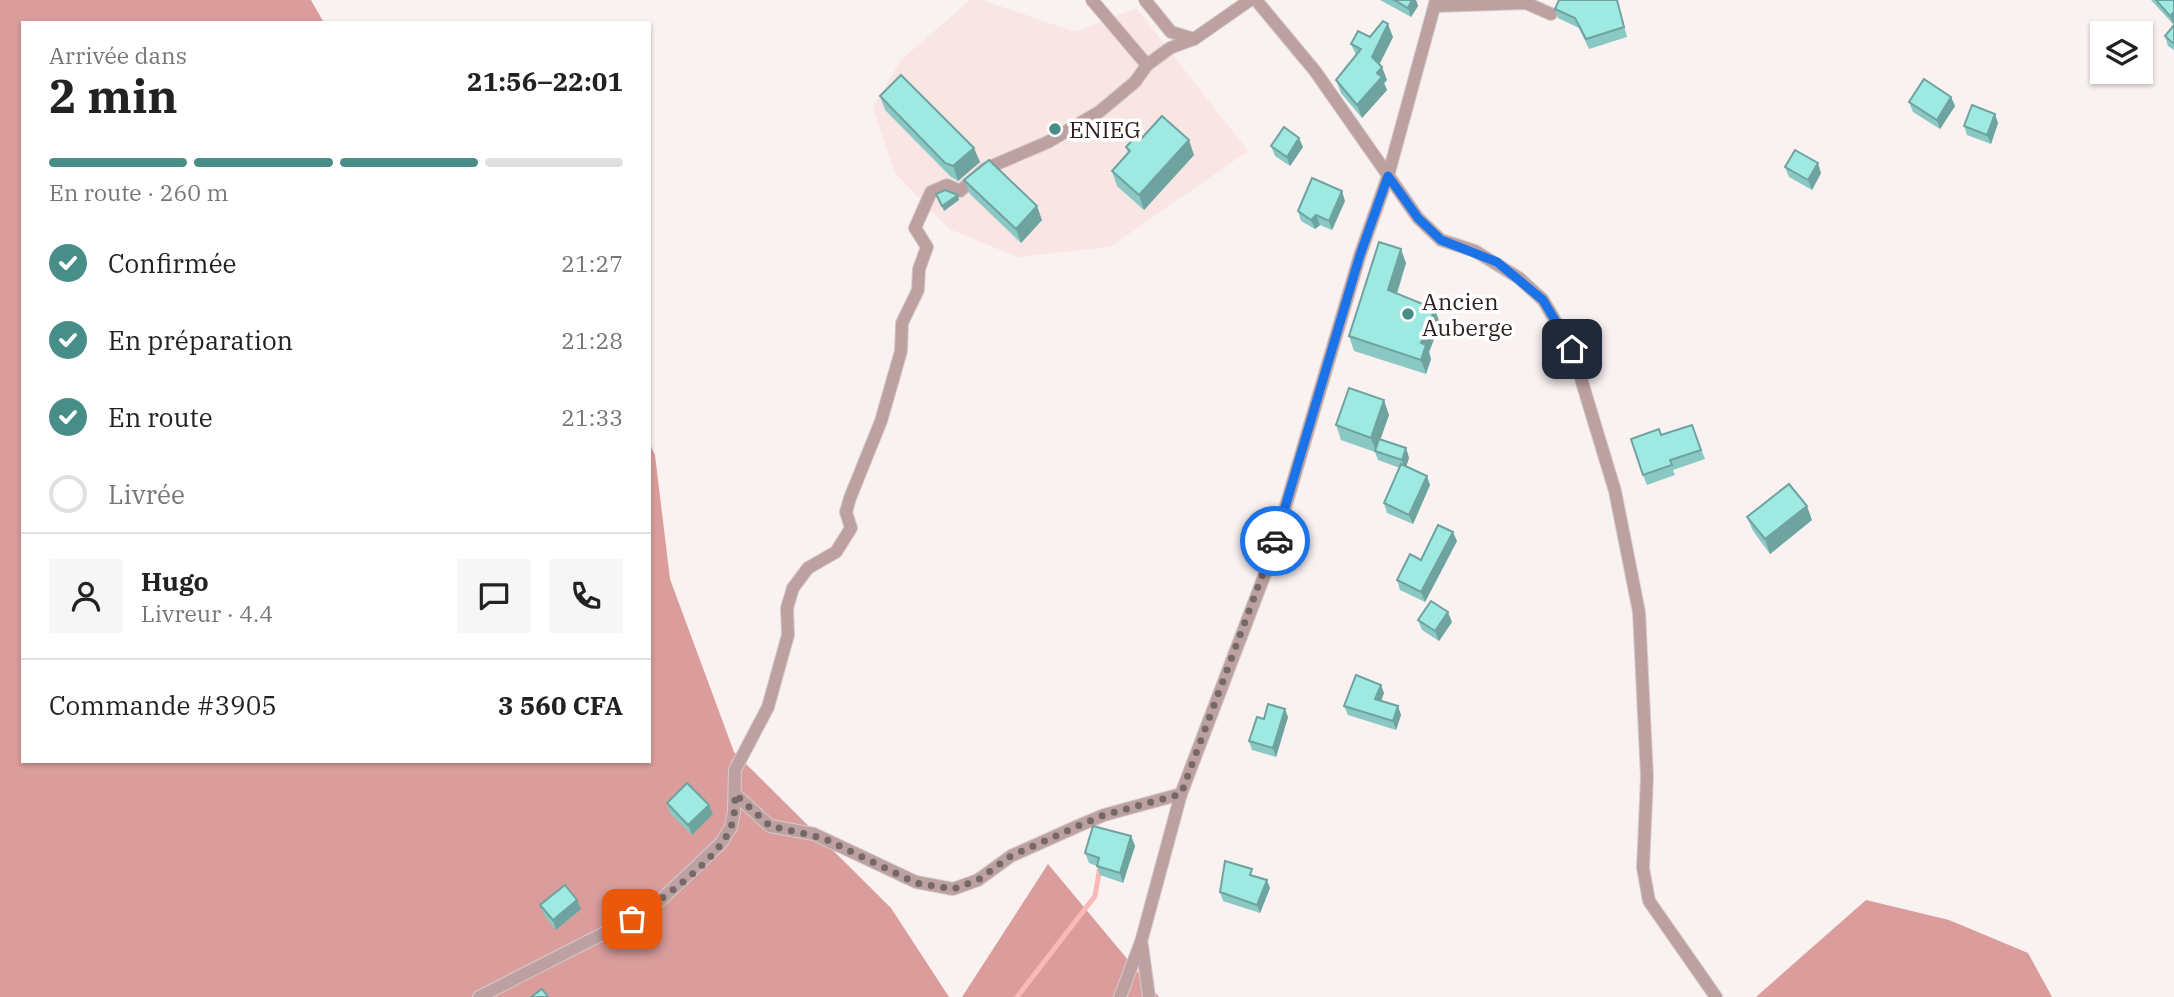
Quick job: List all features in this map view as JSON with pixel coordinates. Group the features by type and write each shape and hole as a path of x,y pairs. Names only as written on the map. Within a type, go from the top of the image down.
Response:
{"street":[{"path":"1092,0 1147,65"},
{"path":"1145,0 1171,32 1194,39"},
{"path":"1256,0 1315,71 1418,218 1441,240 1497,262 1543,300 1572,349 1615,491 1639,612 1647,777 1643,868 1646,891 1649,901 1716,997"},
{"path":"479,997 593,942 661,900 721,843 731,827 735,770 768,707 788,635 787,607 793,588 808,568 836,551 851,528 846,512 881,421 901,351 902,323 918,290 919,269 927,247 915,229 924,202 937,187 947,185 960,191 985,169 1048,142 1099,112 1135,82 1147,65 1170,48 1194,39 1243,2"},
{"path":"1120,997 1142,942 1181,794 1268,566 1342,313 1388,176 1435,3 1526,3 1551,14"},
{"path":"735,794 770,826 823,838 916,883 953,889 978,880 1011,856 1104,815 1181,794"},
{"path":"1142,942 1149,997"}],"shaded area":[{"path":"0,0 311,0 323,21 21,21 21,763 651,763 651,446 655,455 670,579 734,752 891,908 949,997 0,997"},
{"name":"ENIEG","path":"970,0 982,0 1075,32 1136,8 1248,151 1110,247 1018,257 949,229 895,173 873,107 901,60"},
{"path":"1048,864 1159,997 962,997"},
{"path":"1866,900 1949,920 2028,953 2052,997 1756,997"}],"building":[{"path":"1394,0 1412,0 1408,8"},
{"path":"1559,0 1617,0 1624,27 1586,39 1575,18 1555,9"},
{"path":"2156,0 2174,0 2174,12 2170,16"},
{"path":"1383,21 1388,24 1372,57 1382,67 1377,73 1382,77 1357,105 1336,80 1361,49 1351,44 1358,31 1370,37"},
{"path":"2174,25 2174,44 2165,36"},
{"path":"901,75 974,148 953,166 945,163 880,96"},
{"path":"1924,79 1951,97 1937,120 1909,102"},
{"path":"1972,105 1995,114 1987,135 1964,126"},
{"path":"1162,116 1189,140 1139,195 1112,171 1130,151 1126,147 1137,135 1141,139"},
{"path":"1284,127 1299,138 1287,157 1271,146"},
{"path":"1795,150 1818,163 1808,180 1785,167"},
{"path":"989,160 1037,206 1016,229 964,180"},
{"path":"1312,178 1342,191 1329,221 1316,215 1311,220 1298,211"},
{"path":"945,190 958,195 942,206 936,194"},
{"path":"1379,242 1401,249 1388,290 1435,309 1421,343 1426,345 1421,360 1349,336"},
{"path":"1349,388 1384,400 1371,438 1336,425"},
{"path":"1692,425 1701,450 1670,460 1672,465 1643,475 1631,439 1659,429 1661,435"},
{"path":"1379,439 1406,448 1402,460 1375,451"},
{"path":"1401,464 1427,476 1409,515 1384,503"},
{"path":"1789,484 1807,506 1765,539 1747,517"},
{"path":"1438,525 1453,532 1421,592 1397,580 1410,554 1421,560"},
{"path":"1431,601 1448,612 1435,631 1418,620"},
{"path":"1356,675 1381,685 1375,699 1398,706 1393,721 1344,706"},
{"path":"1268,704 1285,709 1273,748 1249,741 1257,717 1264,719"},
{"path":"687,783 709,805 688,825 667,803"},
{"path":"1093,826 1131,836 1120,873 1097,866 1099,858 1085,853"},
{"path":"1225,861 1252,869 1250,875 1267,880 1257,905 1220,892"},
{"path":"565,885 577,900 553,920 540,905"},
{"path":"542,989 548,997 531,997"}],"waterway":[{"path":"1017,997 1095,896 1100,867"}],"way so far":[{"path":"632,919 661,900 721,843 731,827 735,794 758,819 770,826 814,834 916,883 953,889 989,874 1011,856 1104,815 1181,794 1242,637 1275,541"}],"place":[{"name":"ENIEG","path":"1055,129"},
{"name":"Ancien Auberge","path":"1408,314"}],"route":[{"path":"1275,541 1360,255 1388,176 1431,232 1441,240 1475,251 1497,262 1543,300 1572,349"}]}
